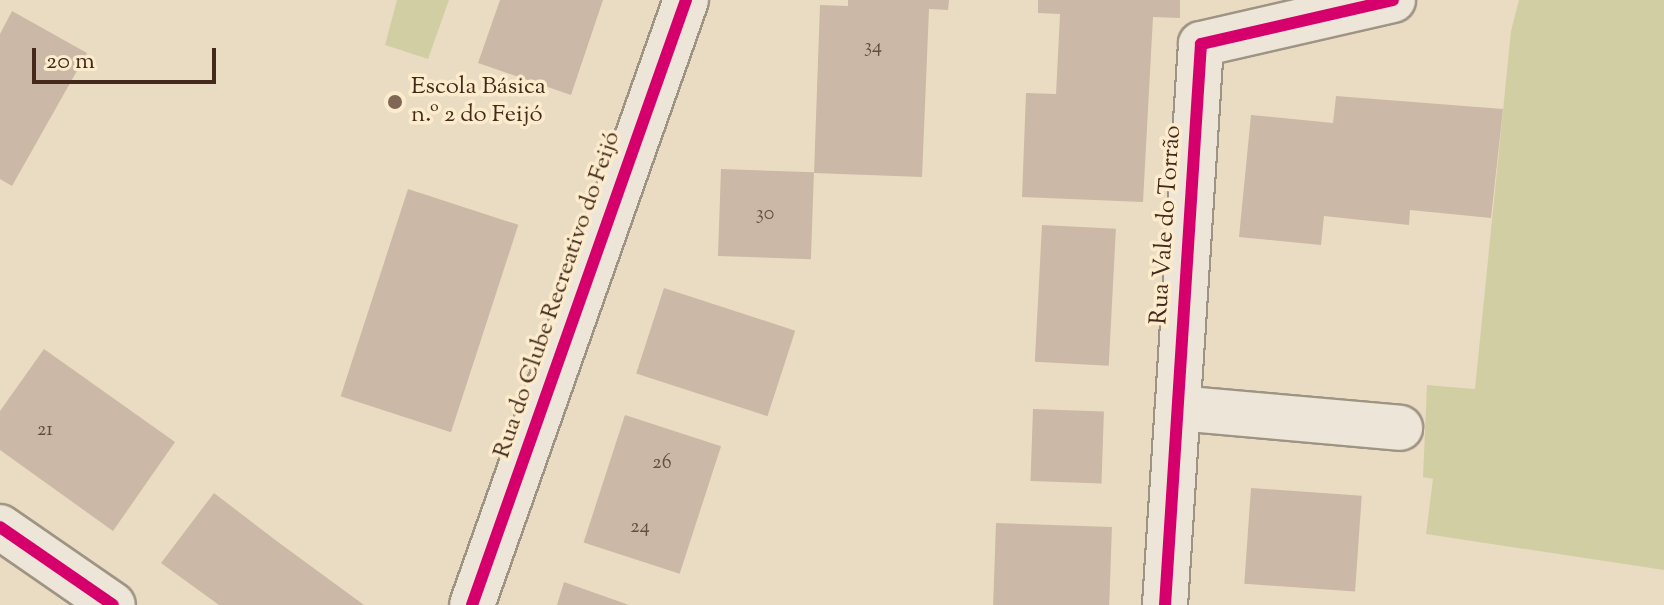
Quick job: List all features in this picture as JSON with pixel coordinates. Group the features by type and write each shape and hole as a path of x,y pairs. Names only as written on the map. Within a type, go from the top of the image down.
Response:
{"street":[{"name":"Rua do Clube Recreativo do Feijó","path":"472,605 686,0"},
{"name":"Rua Vale do Torrão","path":"1165,605 1201,44 1393,0"},
{"path":"1178,408 1400,428"},
{"path":"0,527 113,605"}],"shaded area":[{"path":"397,0 449,0 428,59 385,45"},
{"path":"1519,0 1664,0 1664,570 1426,534 1433,479 1423,477 1427,385 1475,389 1511,31"}],"building":[{"path":"500,0 603,0 571,95 478,63"},
{"path":"848,0 949,0 948,10 929,9 922,177 814,173 820,5 848,6"},
{"path":"1038,0 1180,0 1180,18 1153,17 1143,202 1022,197 1026,93 1056,94 1060,14 1038,13"},
{"path":"12,11 87,53 12,186 0,179 0,34"},
{"path":"1336,96 1503,109 1491,218 1410,210 1409,225 1324,216 1321,245 1239,237 1251,115 1333,123"},
{"path":"721,169 814,172 811,259 718,256"},
{"path":"408,189 518,225 451,432 341,396"},
{"path":"1042,225 1116,229 1109,366 1035,362"},
{"path":"664,288 795,331 767,416 636,374"},
{"path":"44,349 175,442 113,531 0,450 0,411"},
{"path":"1033,409 1104,411 1101,483 1030,481"},
{"path":"625,415 721,446 680,574 584,542"},
{"path":"1251,488 1362,496 1355,592 1244,584"},
{"path":"214,493 364,605 219,605 161,563"},
{"path":"996,523 1112,527 1109,605 993,605"},
{"path":"564,582 629,605 557,605"}],"cycle path":[{"path":"472,605 686,0"},
{"path":"1165,605 1201,44 1393,0"},
{"path":"0,527 113,605"}],"place":[{"name":"Escola Básica n.º 2 do Feijó","path":"395,102"}]}
